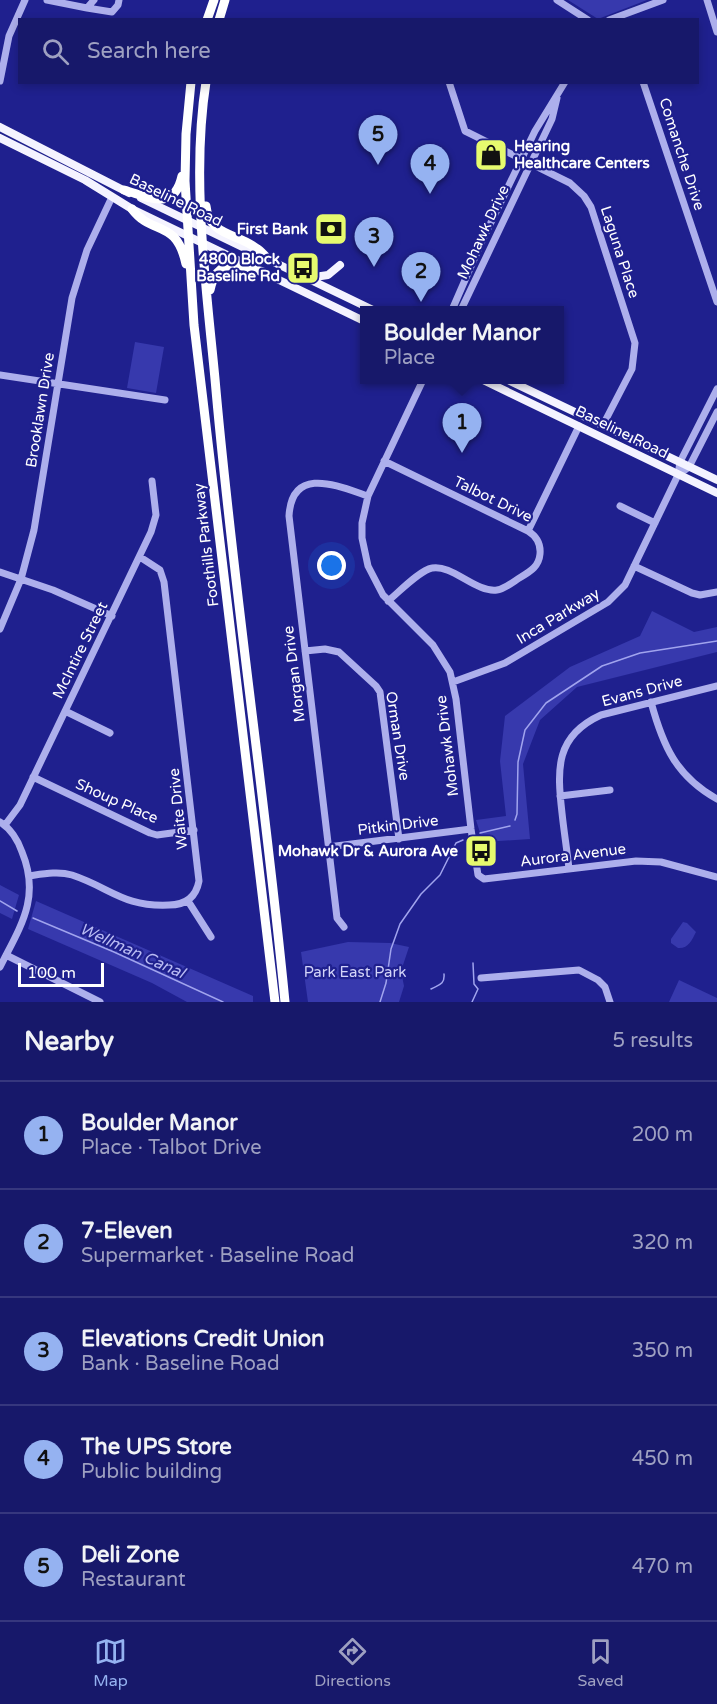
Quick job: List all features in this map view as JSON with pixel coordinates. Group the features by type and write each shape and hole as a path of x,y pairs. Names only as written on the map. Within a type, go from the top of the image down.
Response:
{"highway":[{"path":"208,18 214,0"},
{"path":"220,18 225,0"},
{"name":"Foothills Parkway","path":"191,84 185,162 194,325 275,1002"},
{"name":"Foothills Parkway","path":"206,84 201,151 202,227 222,468 285,1002"},
{"path":"201,151 205,169 209,220 218,228 256,248 267,258"},
{"path":"124,190 156,200 167,199 179,187 185,162"},
{"path":"132,209 138,217 172,234 181,246 186,265 194,325"},
{"path":"209,310 212,281 219,270 229,265 263,272"}],"main road":[{"name":"Baseline Road","path":"0,127 124,190 364,306"},
{"name":"Baseline Road","path":"0,138 85,180 132,209 360,319"},
{"path":"307,279 328,275 340,265"},
{"name":"Baseline Road","path":"491,384 717,494"},
{"name":"Baseline Road","path":"516,384 717,480"}],"street":[{"path":"0,81 9,36 25,0"},
{"path":"46,0 112,12 119,0"},
{"path":"87,8 94,0"},
{"path":"557,0 585,18"},
{"path":"614,18 663,0"},
{"path":"706,0 717,32"},
{"name":"Laguna Place","path":"450,84 465,131 578,189 591,207 635,343 632,369 603,425"},
{"name":"Mohawk Drive","path":"454,306 521,160 544,114 557,98 564,84"},
{"name":"Comanche Drive","path":"644,84 717,302"},
{"name":"Mohawk Drive","path":"463,306 552,119 557,98"},
{"name":"Brooklawn Drive","path":"0,629 21,579 34,530 77,277 87,249 112,197"},
{"path":"0,375 165,400"},
{"name":"Mohawk Drive","path":"421,384 368,496 362,523 364,552 375,583 388,601 433,645 441,656 453,682 471,829"},
{"name":"Inca Parkway","path":"453,682 506,663 608,602 625,585 678,475 680,462 717,389"},
{"name":"Inca Parkway","path":"678,475 689,467 717,412"},
{"path":"528,531 579,426"},
{"name":"Talbot Drive","path":"384,461 528,531 538,542 540,548 538,563 528,573 502,589 490,590 432,565 388,601"},
{"name":"McIntire Street","path":"2,823 20,805 155,523 152,481"},
{"name":"Morgan Drive","path":"344,927 337,918 289,516 291,501 301,489 318,482 326,482 368,496"},
{"path":"620,506 655,523"},
{"name":"Waite Drive","path":"140,557 160,570 165,582 199,881 194,894 188,901"},
{"path":"634,566 692,593 717,592"},
{"path":"0,572 53,590 112,616"},
{"name":"Orman Drive","path":"305,651 325,649 339,652 380,692 399,838"},
{"name":"Evans Drive","path":"569,869 560,796 559,764 567,743 574,734 601,715 717,686"},
{"path":"651,702 659,732 672,759 692,782 717,799"},
{"path":"65,711 110,733"},
{"name":"Shoup Place","path":"33,777 150,833 157,835 194,830"},
{"path":"560,796 610,790"},
{"path":"0,967 28,910 30,891 29,876 20,846 2,823"},
{"name":"Pitkin Drive","path":"328,847 471,829"},
{"name":"Aurora Avenue","path":"471,829 478,875 484,879 636,861 679,866 717,877"},
{"path":"29,876 63,873 72,875 123,899 140,904 175,905 188,901 211,937"},
{"path":"6,955 100,1002"},
{"path":"481,978 579,970 598,980 604,987 610,1002"}],"green space":[{"path":"568,0 647,0 601,18 596,18"},
{"path":"135,342 164,347 156,393 127,388"},
{"path":"652,611 694,632 717,627 717,652 577,687 540,720 523,764 530,839 483,842 476,820 506,816 500,761 505,716 570,667 640,636"},
{"path":"0,885 19,895 12,919 0,913"},
{"path":"36,901 253,996 253,1002 187,1002 152,983 28,929"},
{"path":"683,922 696,932 687,945 678,948 671,943 671,939"},
{"name":"Park East Park","path":"348,942 390,943 409,947 401,971 404,986 399,1002 308,1002 301,952"},
{"path":"679,980 717,998 717,1002 669,1002"}],"waterway":[{"path":"515,820 518,762 525,730 546,703 602,666 640,653 717,641"},
{"path":"480,833 510,826"},
{"path":"380,1002 386,983 391,949 400,924 421,894 440,875 456,843 463,840"},
{"name":"Wellman Canal","path":"0,901 17,911"},
{"name":"Wellman Canal","path":"33,918 223,1002"},
{"path":"472,1002 478,989 474,984 473,963"},
{"path":"431,989 442,983 444,974"}],"place":[{"name":"Hearing Healthcare Centers","path":"491,155"},
{"name":"Deli Zone","path":"378,165"},
{"name":"The UPS Store","path":"430,194"},
{"name":"First Bank","path":"331,229"},
{"name":"Elevations Credit Union","path":"374,267"},
{"name":"4800 Block Baseline Rd","path":"303,268"},
{"name":"7-Eleven","path":"421,302"},
{"name":"Boulder Manor","path":"462,453"},
{"name":"Mohawk Dr & Aurora Ave","path":"481,851"}]}
